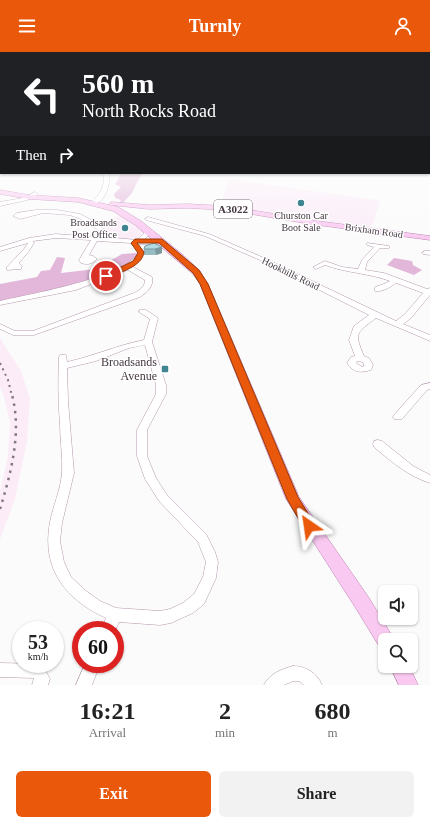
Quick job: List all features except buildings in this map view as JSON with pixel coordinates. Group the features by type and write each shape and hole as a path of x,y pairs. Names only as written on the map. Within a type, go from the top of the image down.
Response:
{"main road":[{"name":"A3022","path":"0,192 96,202 113,208"},
{"name":"Brixham Road","path":"96,202 126,206 187,206 227,208 310,222 430,238"},
{"name":"Brixham Road","path":"113,208 126,206"},
{"path":"113,208 130,217 160,241 192,268 204,284 293,499 309,526 370,612 381,633"},
{"path":"403,673 409,685"}],"street":[{"path":"96,202 106,182"},
{"path":"0,204 32,196"},
{"path":"28,214 53,212 80,215 112,239"},
{"name":"Hookhills Road","path":"148,220 208,235 262,259 375,315 430,338"},
{"path":"0,303 73,288 128,267 135,262 140,256 141,252 134,243 148,232"},
{"path":"0,248 29,240 56,236 137,242 160,241"},
{"path":"84,256 96,238"},
{"path":"15,263 27,250 31,243 29,240"},
{"path":"369,244 387,247"},
{"path":"361,271 364,261 378,246"},
{"path":"316,267 327,262 341,268 381,276 429,291 408,316 397,324"},
{"path":"0,326 13,333 34,333 137,295 146,290 150,285 150,279 128,267"},
{"path":"378,289 387,286 395,280"},
{"path":"144,312 154,318 148,342 161,385 161,394 142,430 142,456 151,479 163,498 202,538 212,562 209,578 199,599 188,608 170,616 160,618 115,616 95,606 81,596 66,581 55,553 54,541 56,523 68,473 63,401 63,362 93,359 127,346 148,342"},
{"path":"360,358 354,340 357,328 375,315"},
{"path":"398,417 424,387 430,386"},
{"path":"378,444 409,469 422,477 430,479"},
{"path":"112,621 115,616"},
{"path":"0,670 38,671 42,680 40,685"},
{"path":"84,685 89,673"},
{"path":"272,685 282,676 289,673 300,674 307,677 314,685"}],"shaded area":[{"path":"117,182 138,182 132,193 122,204 119,204 121,200 115,198 114,194 121,187 115,184"},
{"name":"Churston Car Boot Sale","path":"228,182 247,182 376,200 380,199 380,201 373,223 369,228 223,206 223,198"},
{"path":"120,216 143,232 136,240 115,238 95,222"},
{"path":"137,253 131,261 117,270 98,277 52,290 0,301 0,284 37,277 41,271 50,270 57,257 65,258 61,273 96,269 122,254"},
{"path":"394,258 412,261 413,265 422,270 414,275 387,265"},
{"path":"0,338 21,371 30,399 27,441 15,499 0,539 0,492 8,456 10,422 0,387"}],"railway":[{"path":"0,363 8,380 12,396"},
{"path":"0,509 14,452 16,423 12,395"}],"place":[{"name":"Churston Car Boot Sale","path":"301,203"},
{"name":"Broadsands Post Office","path":"125,228"},
{"name":"Broadsands Avenue","path":"165,369"}],"route":[{"path":"106,276 128,267 140,256 141,252 134,243 135,241 160,241 196,272 204,284 293,499 309,526"}]}
